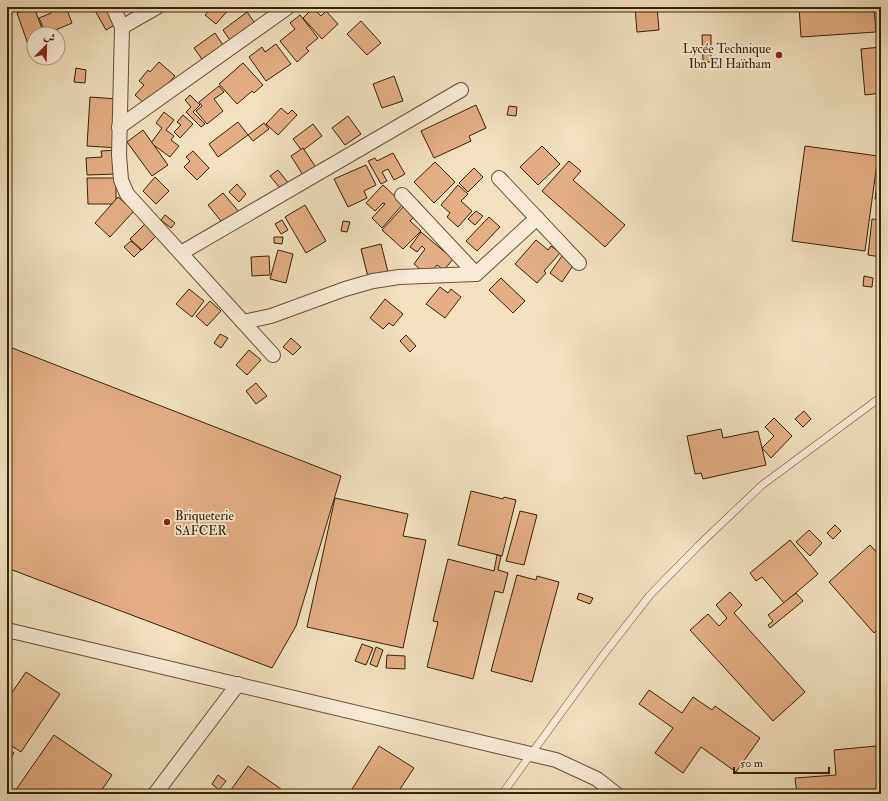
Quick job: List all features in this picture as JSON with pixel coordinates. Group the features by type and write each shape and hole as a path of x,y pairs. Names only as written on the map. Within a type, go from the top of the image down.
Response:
{"street":[{"path":"113,7 122,27 119,127 121,180 127,194 273,355"},
{"path":"122,27 157,7"},
{"path":"119,127 288,7"},
{"path":"181,253 461,90"},
{"path":"499,178 579,263"},
{"path":"402,195 476,274"},
{"path":"243,322 271,316 345,289 372,281 476,274 537,218"},
{"path":"7,630 556,760 597,779 616,794"},
{"path":"155,794 238,684"}],"lane":[{"path":"502,794 601,658 650,595 699,545 762,485 881,397"}],"building":[{"path":"34,7 41,26 26,26 26,38 17,13"},
{"path":"49,7 66,7 72,23 65,26 42,26 39,18 51,13"},
{"path":"93,7 109,7 118,23 106,30"},
{"path":"129,7 150,7 136,17"},
{"path":"212,7 230,8 216,24 205,15"},
{"path":"419,7 436,7 420,11"},
{"path":"635,7 657,7 659,30 637,32"},
{"path":"799,7 874,7 876,32 801,37"},
{"path":"313,8 321,16 326,11 338,24 322,39 303,18"},
{"path":"247,12 259,29 234,46 223,30"},
{"path":"300,15 318,38 306,48 309,51 297,62 280,41 295,29 290,23"},
{"path":"361,21 381,43 367,55 347,34"},
{"path":"215,33 225,48 204,62 194,48"},
{"path":"702,35 711,35 711,62 703,62"},
{"path":"276,44 291,64 266,81 249,57 262,47 265,52"},
{"path":"881,47 881,93 865,95 861,49"},
{"path":"159,62 175,76 147,106 135,95 144,85 139,81 148,70 150,72"},
{"path":"243,63 263,85 254,93 252,91 237,104 219,84"},
{"path":"76,68 86,70 85,83 74,82"},
{"path":"394,76 403,101 382,108 373,84"},
{"path":"219,86 224,92 214,99 223,111 207,124 196,111 202,106 199,102"},
{"path":"190,95 200,105 193,112 205,124 201,127 186,112 191,107 185,100"},
{"path":"90,97 117,99 119,148 87,146"},
{"path":"476,105 486,128 469,136 471,141 434,158 421,131"},
{"path":"509,106 517,107 516,116 507,115"},
{"path":"281,108 288,114 292,110 297,115 278,135 266,124"},
{"path":"164,112 174,120 166,130 174,136 171,140 179,146 170,157 151,143 162,128 156,123"},
{"path":"183,115 193,124 180,138 174,132 181,125 177,122"},
{"path":"348,116 361,134 345,145 332,128"},
{"path":"238,122 248,135 218,157 209,144"},
{"path":"264,123 269,129 253,141 248,135"},
{"path":"313,124 322,136 302,151 293,139"},
{"path":"143,130 168,165 152,176 127,142"},
{"path":"542,146 560,164 538,185 520,167"},
{"path":"805,146 878,156 865,251 792,241"},
{"path":"303,148 319,172 306,180 291,156"},
{"path":"117,150 117,174 87,175 86,158 102,157 101,151"},
{"path":"193,151 209,168 197,180 184,167 190,161 186,157"},
{"path":"393,153 405,174 394,180 388,169 382,172 387,181 381,184 368,161 375,158 377,161"},
{"path":"569,161 581,171 573,180 625,225 605,247 542,191"},
{"path":"435,162 455,182 434,203 414,182"},
{"path":"881,163 881,200 875,199"},
{"path":"366,165 376,185 364,191 367,198 348,207 334,179"},
{"path":"474,168 483,177 468,192 459,183"},
{"path":"278,170 293,189 280,188 270,176"},
{"path":"155,177 169,191 156,204 143,191"},
{"path":"87,178 116,178 116,204 88,204"},
{"path":"237,184 246,194 239,202 229,192"},
{"path":"383,185 403,204 382,228 372,218 385,204 383,203 375,211 366,203"},
{"path":"458,185 468,194 461,201 472,211 458,227 447,217 450,213 441,205"},
{"path":"223,193 240,213 225,226 208,205"},
{"path":"118,197 134,211 110,237 95,223"},
{"path":"305,205 326,241 306,253 285,217"},
{"path":"404,206 415,216 410,221 421,231 403,249 382,230"},
{"path":"476,211 483,216 475,225 468,219"},
{"path":"165,215 175,223 171,228 161,220"},
{"path":"489,217 500,227 477,251 466,241"},
{"path":"872,219 881,220 881,257 868,255"},
{"path":"282,220 288,230 281,234 275,224"},
{"path":"343,221 350,222 347,232 341,231"},
{"path":"146,223 158,234 142,250 130,239"},
{"path":"421,232 453,259 444,270 437,265 428,276 414,264 425,249 422,246 417,252 410,247"},
{"path":"274,237 283,237 282,244 274,243"},
{"path":"536,240 548,250 551,246 560,253 544,271 546,273 537,283 515,264"},
{"path":"131,241 141,250 134,257 124,247"},
{"path":"381,244 389,276 369,281 361,249"},
{"path":"278,250 293,254 286,283 270,279"},
{"path":"269,256 270,275 252,276 251,257"},
{"path":"562,256 574,264 562,282 550,273"},
{"path":"864,276 873,278 872,287 863,286"},
{"path":"501,278 525,301 513,313 489,290"},
{"path":"440,287 448,293 451,289 461,297 445,318 426,304"},
{"path":"189,289 204,301 192,317 176,304"},
{"path":"385,299 403,314 393,326 389,323 383,329 370,318"},
{"path":"210,301 221,311 207,326 196,316"},
{"path":"220,334 228,338 221,348 214,343"},
{"path":"406,335 416,346 410,352 400,341"},
{"path":"291,338 301,347 293,355 283,347"},
{"name":"Briqueterie SAFCER","path":"7,346 341,476 296,626 272,668 7,568"},
{"path":"249,350 261,360 247,375 236,365"},
{"path":"256,383 267,396 256,404 246,391"},
{"path":"804,411 811,419 803,427 795,419"},
{"path":"774,418 792,436 771,458 762,448 774,436 765,427"},
{"path":"721,429 723,438 758,431 766,465 703,479 701,473 695,474 687,436"},
{"path":"471,491 503,499 504,497 516,500 502,556 458,545"},
{"path":"335,498 408,514 403,536 426,540 403,648 307,627"},
{"path":"520,511 537,515 524,565 506,561"},
{"path":"835,525 841,531 833,539 827,533"},
{"path":"809,530 822,543 810,556 796,542"},
{"path":"790,540 818,574 784,603 762,577 756,581 750,573"},
{"path":"870,545 881,557 881,627 874,633 829,582"},
{"path":"497,555 501,556 498,570 508,573 503,593 495,591 473,679 427,667 438,622 433,621 448,559 494,571"},
{"path":"517,575 536,580 537,576 559,582 532,682 491,671"},
{"path":"730,592 742,605 734,613 805,692 773,721 690,630 708,614 719,626 727,618 716,605"},
{"path":"579,593 593,598 590,604 577,599"},
{"path":"796,593 803,601 770,628 768,625 773,621 768,615"},
{"path":"362,644 373,648 366,665 355,661"},
{"path":"376,647 383,650 377,667 370,664"},
{"path":"387,655 405,656 405,669 386,668"},
{"path":"26,672 60,694 21,752 7,743 7,700"},
{"path":"649,690 682,713 693,697 712,710 715,706 760,738 736,772 701,747 683,773 655,753 673,728 639,704"},
{"path":"54,735 112,775 99,794 13,794"},
{"path":"379,746 414,768 398,792 396,791 395,794 349,794"},
{"path":"876,746 880,794 797,794 795,778 836,775 834,750"},
{"path":"7,748 14,753 7,763"},
{"path":"248,766 281,789 278,794 228,794"},
{"path":"218,775 226,781 219,790 212,784"}],"place":[{"name":"Lycée Technique Ibn El Haïtham","path":"779,55"},
{"name":"Briqueterie SAFCER","path":"167,522"}]}
